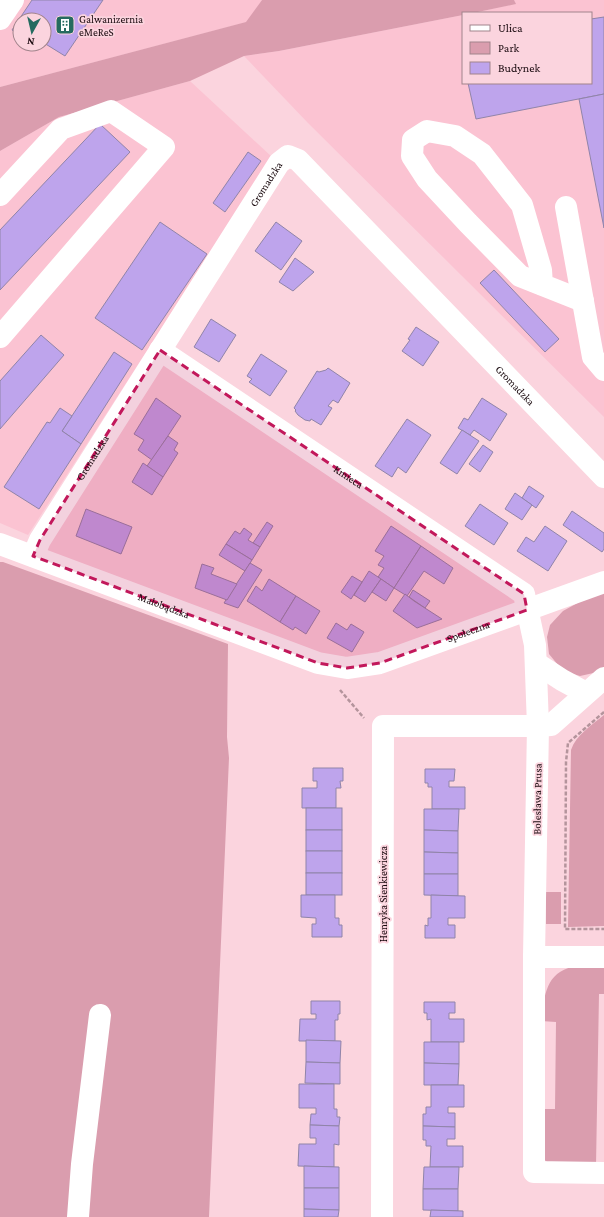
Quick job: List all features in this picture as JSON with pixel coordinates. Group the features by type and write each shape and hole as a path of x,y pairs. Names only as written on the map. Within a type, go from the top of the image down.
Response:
{"street":[{"path":"0,18 13,0"},
{"path":"0,194 61,129 111,111 164,147 0,336"},
{"path":"542,285 541,270 522,205 482,154 455,136 427,131 414,140 412,156 427,179 520,276 542,285 583,301"},
{"name":"Gromadzka","path":"34,556 40,540 278,163 288,156 298,160 604,477"},
{"path":"566,207 593,357 604,370"},
{"name":"Kmieca","path":"160,350 524,594 536,645 536,663"},
{"name":"Małobądzka","path":"0,544 318,663 329,665"},
{"name":"Społeczna","path":"329,665 347,668 380,663 604,582"},
{"path":"536,663 562,680 586,693"},
{"name":"Bolesława Prusa","path":"536,663 538,726 534,957 534,1172 604,1173"},
{"path":"383,726 551,725 604,678"},
{"name":"Henryka Sienkiewicza","path":"382,1217 383,726"},
{"path":"534,957 604,957"},
{"path":"78,1217 82,1164 100,1015"}],"path":[{"path":"329,665 330,678 366,720 383,726"},
{"path":"604,712 568,744 566,762 565,929 604,929"}],"highlighted area":[{"path":"160,350 524,594 527,610 380,663 347,668 318,663 33,556 40,540"}],"shaded area":[{"path":"0,0 262,0 247,22 0,87"},
{"path":"514,0 604,0 604,417 308,123 244,56 279,51 462,15 462,84 592,84 592,12 478,12 515,4"},
{"path":"190,81 272,157 28,535 0,523 0,151 59,117"}],"green space":[{"path":"262,0 514,0 516,4 478,12 462,12 462,15 279,51 244,56 190,81 59,117 0,151 0,87 246,22"},
{"path":"0,562 228,644 227,737 229,758 209,1217 0,1217"},
{"path":"604,593 604,667 598,672 580,676 563,671 549,654 547,637 550,625 563,611 583,600"},
{"path":"604,715 604,926 568,927 571,750 580,735"},
{"path":"546,892 561,892 561,924 546,924"},
{"path":"573,967 604,967 604,994 599,994 596,1166 551,1165 542,1158 540,1109 555,1109 556,1022 541,1021 543,1004 551,980 557,974"}],"building":[{"name":"Galwanizernia eMeReS","path":"32,0 103,0 65,56 52,48 52,12 24,12"},
{"path":"604,17 604,94 476,119 468,84 592,84 592,19"},
{"path":"604,94 604,228 579,99"},
{"path":"100,124 130,152 0,290 0,230"},
{"path":"248,152 261,161 225,212 213,203"},
{"path":"160,222 207,254 142,350 95,318"},
{"path":"276,222 302,241 281,270 255,251"},
{"path":"295,258 314,272 293,291 279,282"},
{"path":"494,270 559,339 545,352 480,283"},
{"path":"211,319 236,335 219,362 194,347"},
{"path":"416,327 439,342 423,366 402,351 410,340 408,339"},
{"path":"41,335 64,355 0,429 0,381"},
{"path":"114,352 132,364 81,444 62,431"},
{"path":"261,354 287,371 270,396 249,382 252,379 247,376"},
{"path":"328,368 350,383 338,403 333,400 328,406 332,408 321,425 311,419 310,421 305,420 298,415 294,408 317,371 319,372"},
{"path":"156,398 181,416 152,460 138,450 144,440 134,434"},
{"path":"482,398 507,414 490,441 474,430 470,435 458,428 464,418 468,420"},
{"path":"60,408 72,416 62,431 81,444 39,509 4,487 47,422 50,423"},
{"path":"407,419 431,435 406,473 398,467 392,477 375,466"},
{"path":"462,430 479,441 457,474 440,463"},
{"path":"168,436 178,443 174,450 178,453 163,477 147,466"},
{"path":"483,445 493,452 480,472 469,464"},
{"path":"143,463 163,477 152,495 132,482"},
{"path":"529,486 544,496 536,508 522,498"},
{"path":"515,493 532,505 522,520 505,509"},
{"path":"480,504 508,523 494,545 465,526"},
{"path":"86,509 132,527 121,554 76,536"},
{"path":"572,511 604,533 604,549 602,552 563,525"},
{"path":"267,522 273,526 260,547 253,543"},
{"path":"391,526 421,546 394,588 378,577 384,568 378,565 384,556 375,551"},
{"path":"545,526 567,541 548,571 517,551 526,537 534,542"},
{"path":"244,528 252,534 248,540 260,547 252,560 226,544 235,531 240,534"},
{"path":"226,544 252,560 245,571 219,555"},
{"path":"421,546 453,568 444,584 424,571 407,596 394,588"},
{"path":"250,563 262,570 238,608 224,603"},
{"path":"202,564 214,568 211,574 237,584 227,600 195,588"},
{"path":"369,571 381,579 365,602 354,595"},
{"path":"352,576 362,582 351,599 341,592"},
{"path":"269,579 296,596 280,622 247,601 256,586 262,591"},
{"path":"381,579 394,588 386,601 372,592"},
{"path":"413,590 430,601 425,608 409,597"},
{"path":"405,594 442,619 417,628 393,611"},
{"path":"296,596 320,611 306,634 295,627 293,630 280,622"},
{"path":"336,623 347,630 351,624 364,632 352,652 327,638"},
{"path":"313,768 343,768 343,781 340,781 341,788 336,788 336,808 302,808 302,788 317,788 317,781 313,781"},
{"path":"425,769 455,769 454,781 449,781 449,787 465,787 465,809 432,809 432,787 428,787 428,783 425,783"},
{"path":"306,808 342,808 342,830 306,830"},
{"path":"424,809 459,809 458,831 424,830"},
{"path":"306,830 342,830 342,851 306,851"},
{"path":"424,830 458,831 458,853 424,852"},
{"path":"306,851 342,851 342,873 306,873"},
{"path":"424,852 458,853 458,874 424,874"},
{"path":"306,873 342,873 342,895 306,895"},
{"path":"424,874 458,874 458,896 424,895"},
{"path":"301,895 335,895 335,918 339,918 339,925 342,925 342,937 312,937 312,924 316,924 316,918 301,917"},
{"path":"431,895 465,896 465,918 448,918 448,925 455,925 455,938 425,938 425,925 428,926 428,918 431,918"},
{"path":"311,1001 340,1001 340,1014 338,1014 338,1020 335,1020 335,1041 299,1041 300,1019 316,1019 316,1014 311,1014"},
{"path":"424,1002 455,1002 455,1013 449,1013 449,1019 464,1019 464,1042 431,1042 431,1019 427,1020 427,1013 424,1013"},
{"path":"306,1040 341,1041 340,1063 306,1062"},
{"path":"424,1042 459,1042 459,1064 424,1063"},
{"path":"306,1062 340,1063 340,1084 305,1083"},
{"path":"424,1063 459,1064 458,1085 424,1085"},
{"path":"299,1084 334,1084 334,1109 337,1109 337,1117 340,1117 339,1126 310,1125 311,1114 316,1114 316,1108 299,1108"},
{"path":"431,1085 464,1085 464,1107 448,1107 448,1113 455,1113 455,1127 423,1126 423,1114 426,1114 426,1107 431,1107"},
{"path":"310,1125 339,1126 339,1145 334,1144 334,1167 298,1166 299,1144 316,1144 316,1138 310,1138"},
{"path":"423,1126 455,1127 455,1139 447,1139 447,1146 463,1146 463,1167 430,1167 431,1146 426,1146 426,1140 423,1140"},
{"path":"304,1166 339,1167 339,1188 304,1188"},
{"path":"424,1167 459,1167 458,1189 423,1189"},
{"path":"304,1188 339,1188 339,1210 304,1209"},
{"path":"423,1189 458,1189 458,1211 423,1210"},
{"path":"304,1209 339,1210 338,1217 304,1217"},
{"path":"431,1210 463,1211 463,1217 430,1217"}],"place":[{"name":"Galwanizernia eMeReS","path":"65,25"}]}
